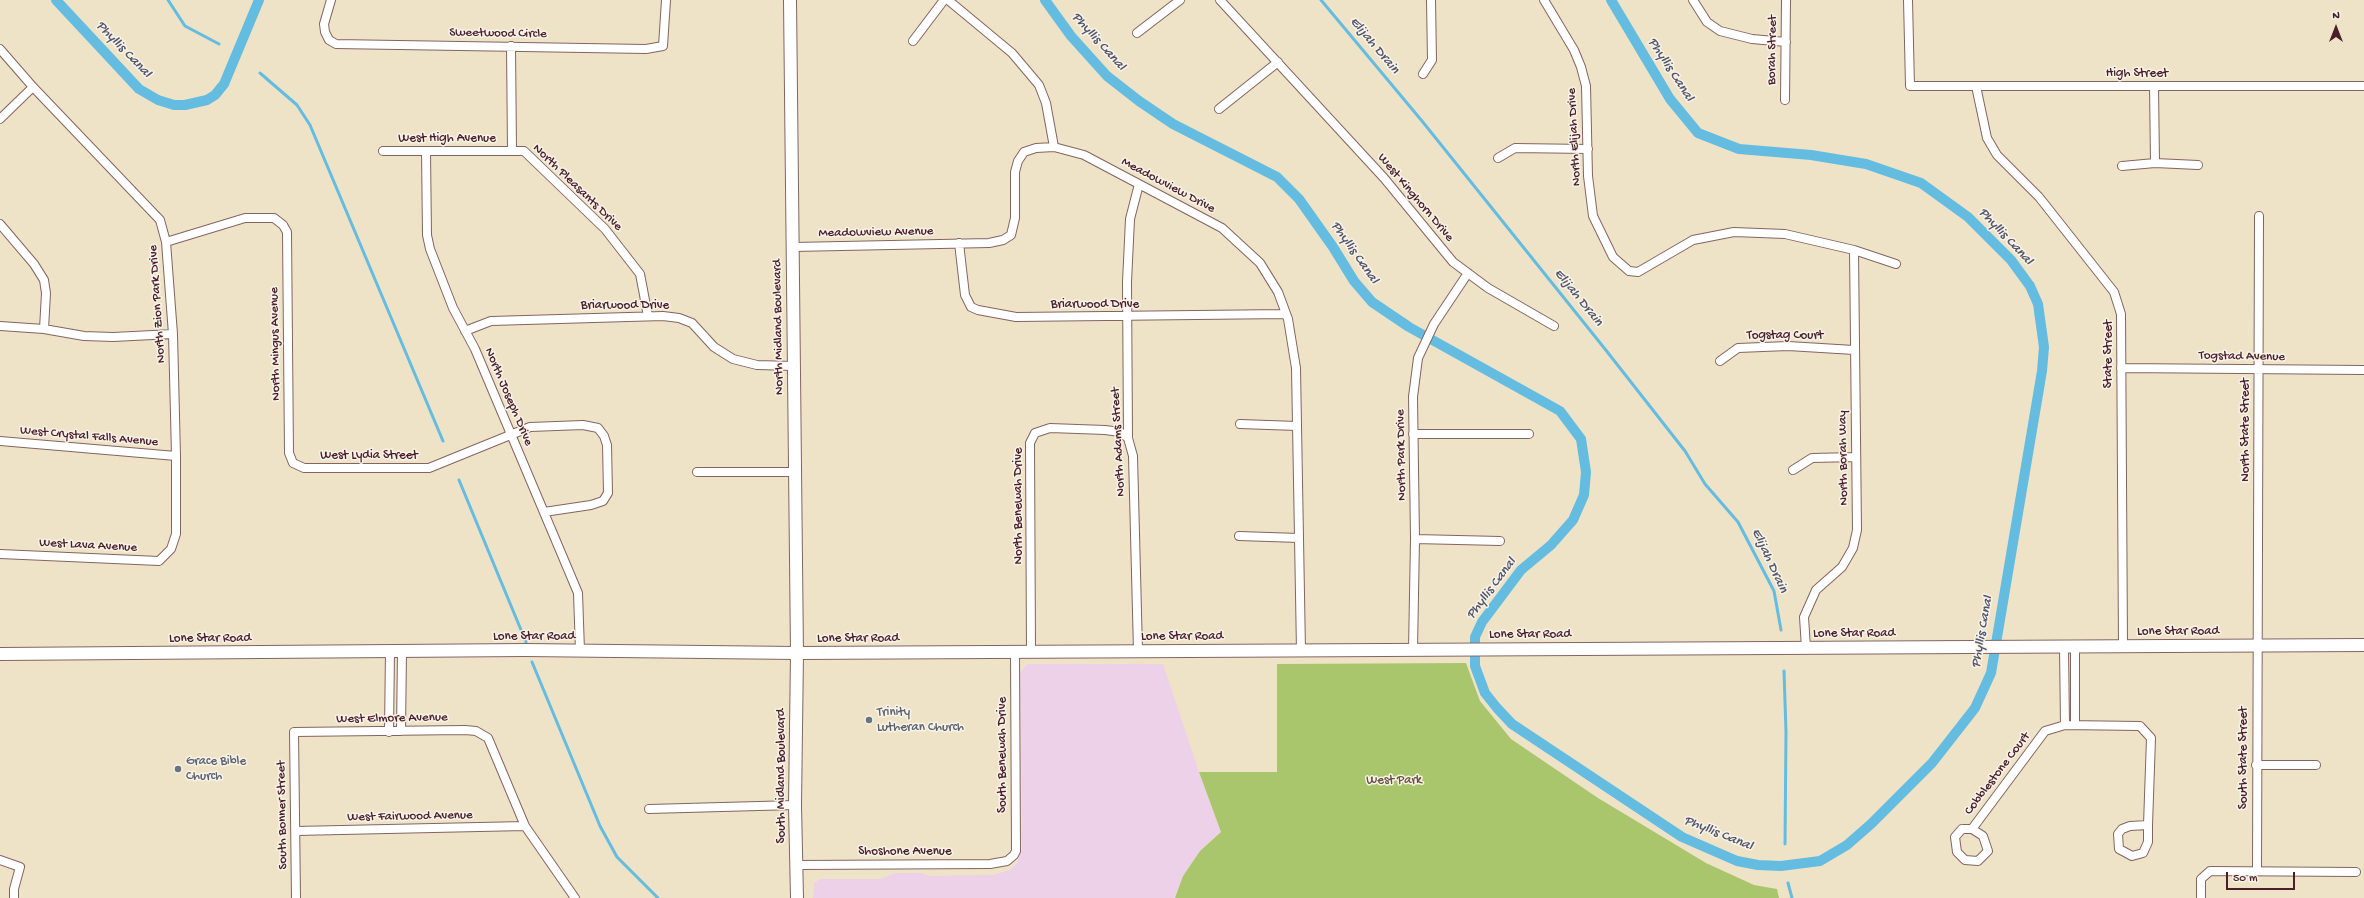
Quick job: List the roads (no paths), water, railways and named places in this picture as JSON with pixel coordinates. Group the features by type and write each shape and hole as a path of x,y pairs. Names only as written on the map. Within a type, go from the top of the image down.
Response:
{"main road":[{"name":"North Midland Boulevard","path":"790,0 797,653"},
{"name":"Lone Star Road","path":"0,654 396,651 797,653 1138,652 1995,647 2070,648 2123,646 2364,645"},
{"name":"South Midland Boulevard","path":"797,653 795,805 798,898"}],"street":[{"name":"Sweetwood Circle","path":"331,0 324,24 328,40 336,44 657,48 663,46 664,41 666,0"},
{"path":"912,41 944,0"},
{"path":"948,0 1012,53 1039,85 1046,103 1054,147"},
{"path":"1137,34 1180,0"},
{"name":"West Kinghorn Drive","path":"1220,0 1384,178 1453,262 1488,288 1554,326"},
{"path":"1423,74 1432,60 1431,0"},
{"name":"North Elijah Drive","path":"1544,0 1581,67 1586,86 1588,176 1593,216 1612,257 1629,271 1638,272 1694,240 1734,232 1785,234 1854,250"},
{"path":"1693,0 1707,22 1720,31 1752,39 1786,42"},
{"name":"Borah Street","path":"1785,100 1786,0"},
{"name":"High Street","path":"1908,0 1910,86 2364,86"},
{"path":"511,46 512,150"},
{"name":"North Zion Park Drive","path":"0,50 33,87 160,220 166,242 173,334 176,534 171,549"},
{"path":"1219,109 1278,62"},
{"name":"State Street","path":"1976,86 1987,138 1997,155 2039,197 2114,292 2121,314 2123,646"},
{"path":"2154,86 2155,163"},
{"path":"0,118 33,87"},
{"name":"Meadowview Drive","path":"960,244 989,243 1003,240 1011,235 1015,218 1015,172 1018,161 1024,152 1054,147 1084,155 1222,228 1260,263 1278,292 1286,314 1296,368 1301,651"},
{"path":"1498,158 1515,148 1588,149"},
{"name":"West High Avenue","path":"383,151 512,150"},
{"name":"North Pleasants Drive","path":"512,150 524,151 605,229 640,274 648,316"},
{"name":"North Joseph Drive","path":"426,151 428,242 453,308 466,331 511,433 578,593 580,651"},
{"path":"2122,166 2155,163 2198,165"},
{"name":"North Adams Street","path":"1138,652 1133,456 1128,438 1127,317 1130,219 1139,184"},
{"name":"North State Street","path":"2257,645 2259,216"},
{"name":"North Mingus Avenue","path":"166,242 245,218 274,218 283,225 287,232 289,454 293,463"},
{"path":"0,224 34,264 44,280 46,293 44,329"},
{"name":"Meadowview Avenue","path":"793,247 960,244"},
{"name":"Briarwood Drive","path":"960,244 965,295 970,307 1016,317 1127,317 1286,314"},
{"path":"1854,250 1896,264"},
{"name":"North Borah Way","path":"1806,648 1804,616 1816,590 1842,567 1853,548 1857,530 1854,250"},
{"name":"North Park Drive","path":"1413,650 1415,539 1413,397 1418,358 1432,328 1468,273"},
{"name":"Briarwood Drive","path":"466,331 491,321 648,316 679,318 692,323 714,347 732,359 757,365 794,366"},
{"path":"0,326 44,329 84,336 113,337 173,334"},
{"name":"Togstag Court","path":"1720,361 1738,348 1788,346 1854,350"},
{"name":"Togstad Avenue","path":"2121,368 2364,370"},
{"path":"1240,424 1297,426"},
{"name":"West Lydia Street","path":"293,463 304,468 428,468 511,433 530,427 583,425 598,428 604,436 607,445 608,493 603,501 591,506 544,512"},
{"name":"North Benewah Drive","path":"1031,652 1030,443 1035,433 1050,428 1106,430 1120,432 1128,438"},
{"path":"1414,434 1529,434"},
{"name":"West Crystal Falls Avenue","path":"0,441 176,456"},
{"path":"1793,470 1812,458 1856,457"},
{"path":"697,472 795,472"},
{"path":"1239,536 1300,538"},
{"path":"1415,539 1500,541"},
{"name":"West Lava Avenue","path":"0,554 159,561 171,549"},
{"name":"South State Street","path":"2257,645 2257,870"},
{"path":"2065,725 2070,648"},
{"path":"2070,648 2075,725"},
{"path":"396,651 401,731"},
{"path":"389,732 396,651"},
{"name":"South Benewah Drive","path":"1012,856 1016,851 1015,652"},
{"name":"Cobblestone Court","path":"1972,829 2045,731 2065,725 2140,726 2151,738 2148,825"},
{"name":"West Elmore Avenue","path":"294,732 476,731 488,738 525,826"},
{"name":"South Bonner Street","path":"294,732 296,898"},
{"path":"2256,765 2316,765"},
{"path":"649,809 795,805"},
{"path":"2148,825 2148,842 2143,853 2132,856 2119,849 2118,834 2122,829 2130,826 2148,825"},
{"path":"525,826 575,898"},
{"name":"West Fairwood Avenue","path":"296,831 525,826"},
{"name":"Cobblestone Court","path":"1962,828 1972,829 1983,836 1988,851 1978,862 1965,860 1957,852 1955,837 1962,828"},
{"name":"Shoshone Avenue","path":"797,865 990,864 1007,861 1012,856"},
{"path":"0,860 20,867 14,889 14,898"},
{"path":"2201,898 2201,879 2204,874 2210,872 2257,870 2356,872"}],"waterway":[{"name":"Phyllis Canal","path":"56,0 139,89 158,100 174,105 185,105 207,100 215,95 224,84 259,0"},
{"path":"168,0 185,26 219,44"},
{"name":"Phyllis Canal","path":"1045,0 1071,36 1107,76 1139,101 1173,124 1277,177 1299,199 1333,247 1354,281 1372,302 1409,327 1560,411 1581,439 1586,472 1584,495 1573,520 1551,545 1521,570 1482,622 1475,637 1475,666 1485,693 1497,708 1512,724 1682,837 1737,861 1758,865 1781,866 1820,861 1847,845 1871,824 1932,763 1975,708 1991,673 2042,371 2044,347 2038,304 2030,286 2011,260 1968,217 1921,183 1866,164 1811,155 1739,149 1698,133 1670,99 1611,0"},
{"name":"Elijah Drain","path":"1321,0 1422,121 1605,349 1685,451 1705,484 1738,522 1774,591 1781,630"},
{"path":"260,73 297,105 310,125 443,441"},
{"path":"459,480 526,642"},
{"path":"532,662 600,826 617,857 658,898"},
{"name":"Elijah Drain","path":"1784,671 1786,732 1785,844"},
{"name":"Elijah Drain","path":"1788,883 1792,898"}],"place":[{"name":"Trinity Lutheran Church","path":"869,720"},
{"name":"Grace Bible Church","path":"178,769"}],"park label":[{"name":"West Park","path":"1394,781"}]}
